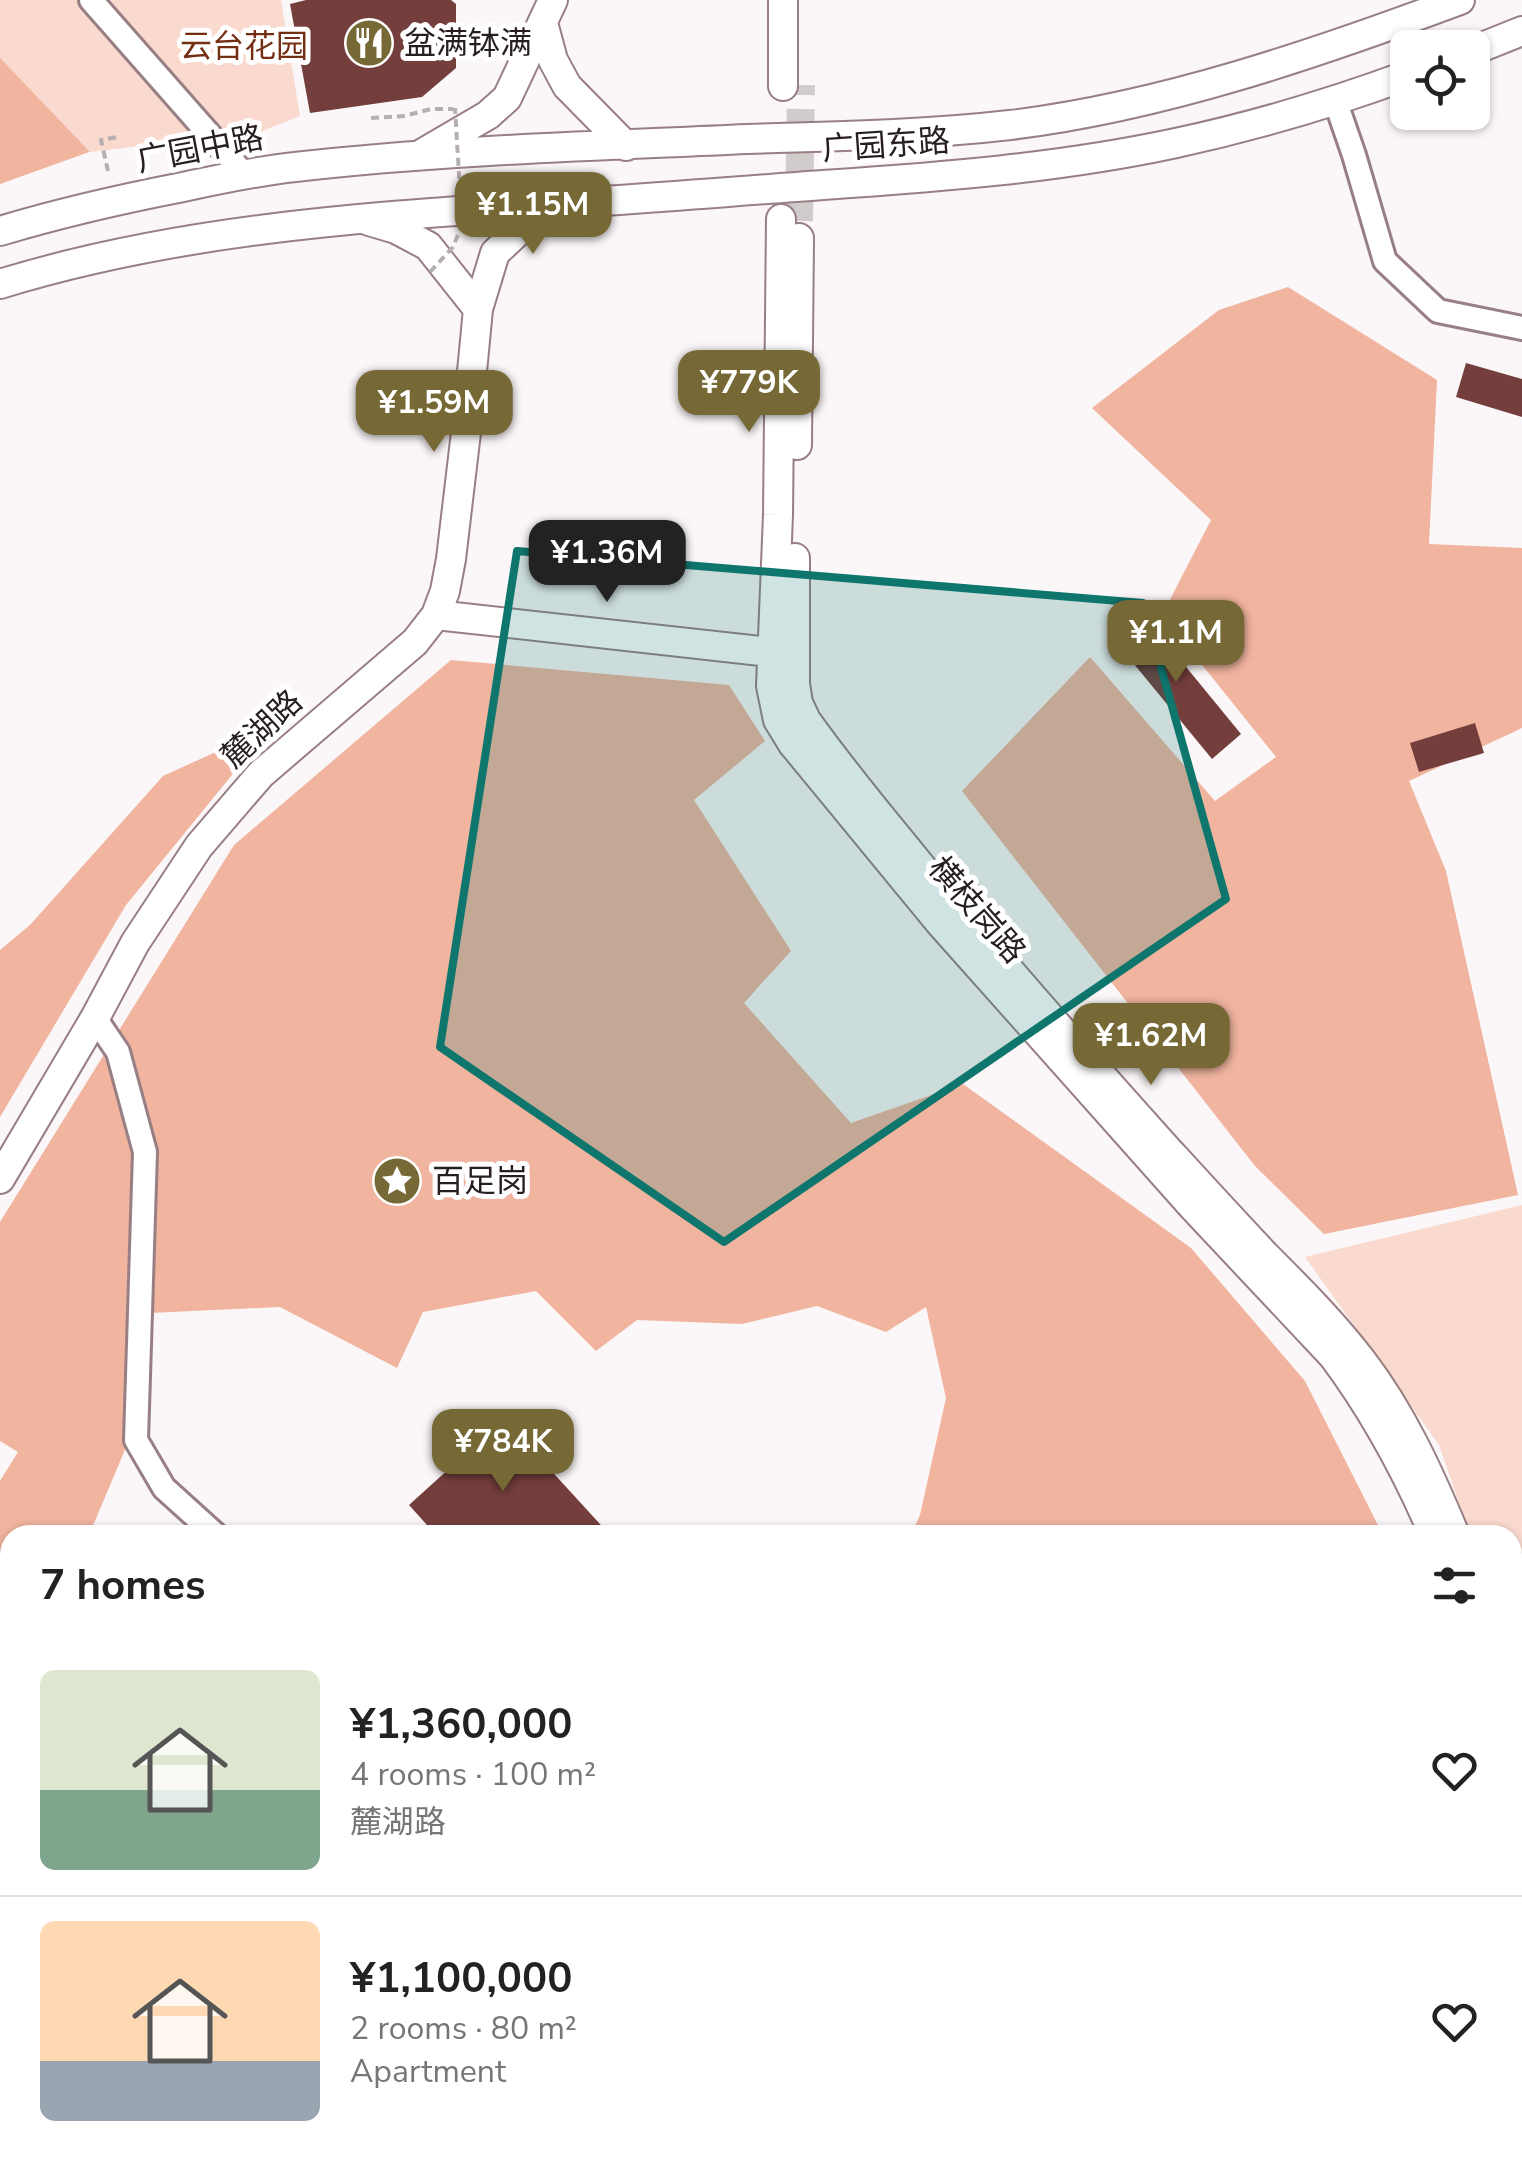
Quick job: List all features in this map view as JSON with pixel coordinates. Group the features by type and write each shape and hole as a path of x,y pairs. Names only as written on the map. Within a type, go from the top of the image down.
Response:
{"main road":[{"path":"783,0 792,85 802,0"},
{"name":"广园东路","path":"418,156 950,130 1064,118 1123,106 1271,64 1460,0"},
{"path":"548,11 553,60 567,86 626,146"},
{"path":"418,156 488,115 507,98 548,11"},
{"path":"1490,44 1522,31"},
{"name":"广园东路","path":"358,218 936,177 1070,162 1249,126 1390,81"},
{"name":"广园中路","path":"0,231 97,204 245,174 418,156"},
{"name":"麓湖路","path":"0,1179 135,943 173,883 234,803 296,742 415,642 436,615 451,559 478,309 495,252 528,222 585,202"},
{"path":"0,284 176,241 358,218 396,229 428,246 478,309"},
{"name":"横枝岗路","path":"790,220 783,654 774,704 778,720 792,743 940,924 1168,1180 1332,1356 1392,1448 1429,1525"},
{"path":"436,615 783,654"},
{"name":"横枝岗路","path":"783,654 798,703 820,741 1001,962 1362,1362 1387,1398 1451,1525"}],"lane":[{"path":"91,0 245,174"},
{"path":"1335,100 1385,260 1438,311 1522,328"},
{"path":"95,1018 118,1052 145,1152 136,1440 164,1488 205,1525"}],"path":[{"path":"371,118 455,108 462,225 453,246 430,272"},
{"path":"108,171 100,140 118,137"}],"highlighted area":[{"path":"517,551 1143,603 1226,899 724,1242 440,1047"}],"green space":[{"name":"云台花园","path":"0,0 281,0 300,116 260,132 89,152 0,184"},
{"path":"1522,1205 1522,1525 1467,1525 1439,1445 1305,1257"}],"shaded area":[{"path":"0,58 89,151 89,152 0,184"},
{"path":"1288,287 1437,380 1429,544 1522,548 1522,728 1409,781 1446,871 1518,1195 1324,1234 1255,1166 962,791 1090,657 1215,801 1276,757 1162,615 1211,520 1092,408 1219,310"},
{"path":"451,660 729,685 765,741 694,800 791,951 744,1003 851,1123 963,1084 1191,1248 1305,1381 1378,1525 916,1525 946,1398 926,1307 886,1332 817,1306 742,1324 637,1320 596,1351 536,1291 423,1312 397,1368 280,1307 129,1314 127,1445 93,1525 0,1525 0,1481 18,1452 0,1441 0,1222 234,845"},
{"path":"229,746 236,770 126,905 0,1117 0,950 30,925 163,776"}],"building":[{"path":"306,0 451,0 456,4 456,68 422,97 310,113 290,4"},
{"path":"1466,363 1522,379 1522,417 1456,397"},
{"path":"1141,612 1241,734 1212,759 1111,636"},
{"path":"1475,723 1484,753 1419,772 1410,743"},
{"path":"504,1419 601,1525 427,1525 409,1505"}],"tunnel":[{"path":"799,221 801,85"}],"place":[{"name":"盆满钵满","path":"369,43"},
{"name":"百足岗","path":"397,1181"}]}
